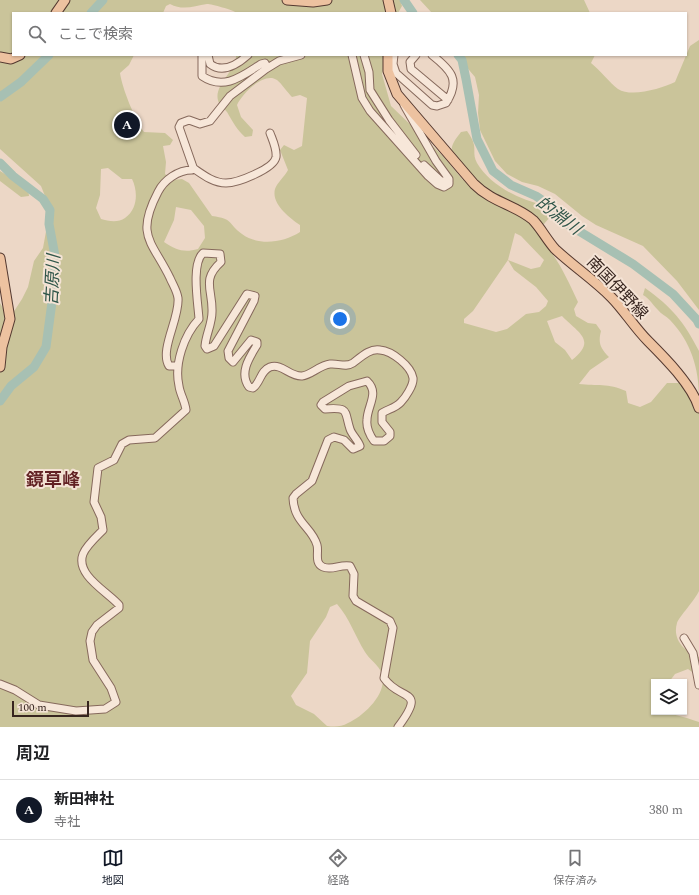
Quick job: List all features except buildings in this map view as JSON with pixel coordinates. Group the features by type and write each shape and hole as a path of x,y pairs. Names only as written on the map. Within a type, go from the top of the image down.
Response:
{"main road":[{"path":"57,12 65,0"},
{"path":"287,0 313,2 327,0"},
{"path":"388,0 391,12"},
{"path":"0,57 11,58 17,56"},
{"name":"南国伊野線","path":"388,56 387,64 390,78 397,94 481,191 534,221 544,237 556,250 588,275 611,297 647,340 666,358 691,392 699,408"},
{"path":"0,258 10,319 2,348 0,367"}],"street":[{"path":"202,56 202,76 216,83 226,84 239,79 265,63 266,69"},
{"path":"208,56 210,64 215,68 224,69 246,56"},
{"path":"270,133 276,147 276,157 274,163 252,176 226,183 213,180 192,168 179,127 181,123 189,120 200,124 210,121 230,96 266,69 279,61 297,56"},
{"path":"352,56 362,98 370,111 437,184 444,187 449,183"},
{"path":"364,56 369,72 370,90 385,114 419,160 440,180 449,183"},
{"path":"394,56 393,68 396,73 432,105 442,105 448,100 453,90 452,74 448,67 433,56"},
{"path":"415,56 410,62 411,69 448,100"},
{"path":"403,101 404,108 449,179 449,183"},
{"path":"178,366 169,366 166,357 178,312 177,293 150,243 147,227 151,206 160,188 172,177 184,170 192,170 192,168"},
{"path":"0,684 15,690 39,705 76,711 105,709 116,702 111,688 93,660 90,641 92,632 119,608 119,605 92,582 81,563 83,554 103,530 101,517 94,502 98,468 114,460 122,444 129,440 138,438 155,438 186,410 185,402 178,385 178,366 187,335 199,319 196,288 198,256 203,253 220,254 221,262 212,270 209,281 213,311 206,340 207,349 214,346 246,294 255,296 254,301 228,351 229,358 233,362 251,340 257,342 257,345 246,365 245,374 249,387 253,388 257,384 263,372 270,367 281,367 292,374 301,376 328,364 344,366 351,364 372,350 378,349 395,356 404,363 413,377 414,380 401,403 382,413 382,422 390,432 390,436 384,441 374,441 368,431 368,412 373,392 371,385 367,382 349,386 321,404 326,409 337,408 345,411 348,416 350,430 360,446 354,449 344,440 334,437 328,440 312,481 293,498 296,514 317,545 318,561 322,567 328,569 343,565 350,566 354,574 352,596 356,602 390,621 393,628 384,678 394,689 406,694 411,701 411,706 398,727"},
{"path":"684,638 693,653 699,685"}],"shaded area":[{"path":"0,0 400,0 402,6 399,12 234,12 210,4 184,8 170,4 166,6 163,12 12,12 12,56 134,56 129,65 120,73 121,79 133,112 144,132 165,133 173,140 170,145 163,146 166,162 165,174 173,180 182,179 189,183 212,216 227,220 242,234 255,240 263,242 278,241 300,232 300,225 282,210 276,200 275,189 288,170 280,150 284,145 294,150 302,146 307,98 300,95 292,97 279,81 272,78 260,81 248,90 237,105 241,117 253,130 252,136 245,137 237,129 217,97 221,85 233,67 236,56 383,56 382,74 391,106 442,155 463,180 466,170 452,152 452,148 461,132 467,131 474,143 477,163 489,178 497,185 515,195 534,203 544,205 550,217 544,224 536,227 535,231 560,265 578,302 574,309 576,316 588,323 596,324 601,331 600,345 609,357 590,370 579,384 620,388 626,391 628,403 640,407 651,402 667,383 679,383 699,398 699,591 678,620 676,635 685,649 699,657 699,677 688,669 675,674 671,679 651,679 651,715 675,715 699,722 699,727 333,727 0,727 0,303 9,319 28,287 34,261 43,248 47,226 47,201 41,186 0,149","holes":["108,168 122,179 132,179 136,194 135,205 129,214 122,220 113,221 101,219 96,208 100,195 101,169","176,207 191,210 204,226 205,238 198,249 184,251 172,247 164,242 174,220","515,233 521,236 544,260 540,267 531,269 508,260","508,260 514,270 536,287 548,301 546,306 539,312 526,314 507,329 496,332 464,323 464,319 473,311","562,316 579,332 584,342 584,347 572,360 565,350 555,342 547,321","337,604 365,652 381,671 383,681 378,696 361,715 345,724 333,727 327,726 314,714 296,705 291,696 307,673 310,641 326,617 330,607"]},
{"path":"420,0 584,0 590,12 431,12"},
{"path":"699,40 699,310 677,281 643,246 596,225 582,216 555,194 538,186 522,182 507,174 495,161 480,130 478,113 479,95 475,77 464,64 460,56 594,56 591,63 618,89 631,93 663,87 675,82 690,46"},
{"path":"0,171 28,188 29,196 21,197 0,181"},
{"path":"645,288 670,309 688,332 699,351 699,387 695,366 688,346 677,328 670,320 643,295"}],"waterway":[{"name":"吉原川","path":"92,12 103,0"},
{"name":"的淵川","path":"404,0 412,12"},
{"name":"吉原川","path":"0,97 21,82 48,56"},
{"name":"的淵川","path":"459,56 462,60 477,139 493,171 511,185 536,196 555,209 569,225 633,264 673,294 699,324"},
{"name":"吉原川","path":"0,163 13,176 43,199 50,210 49,224 55,256 54,287 46,347 34,367 11,386 0,401"}],"place":[{"name":"新田神社","path":"127,125"}],"district":[{"name":"鏡草峰","path":"53,480"}]}
